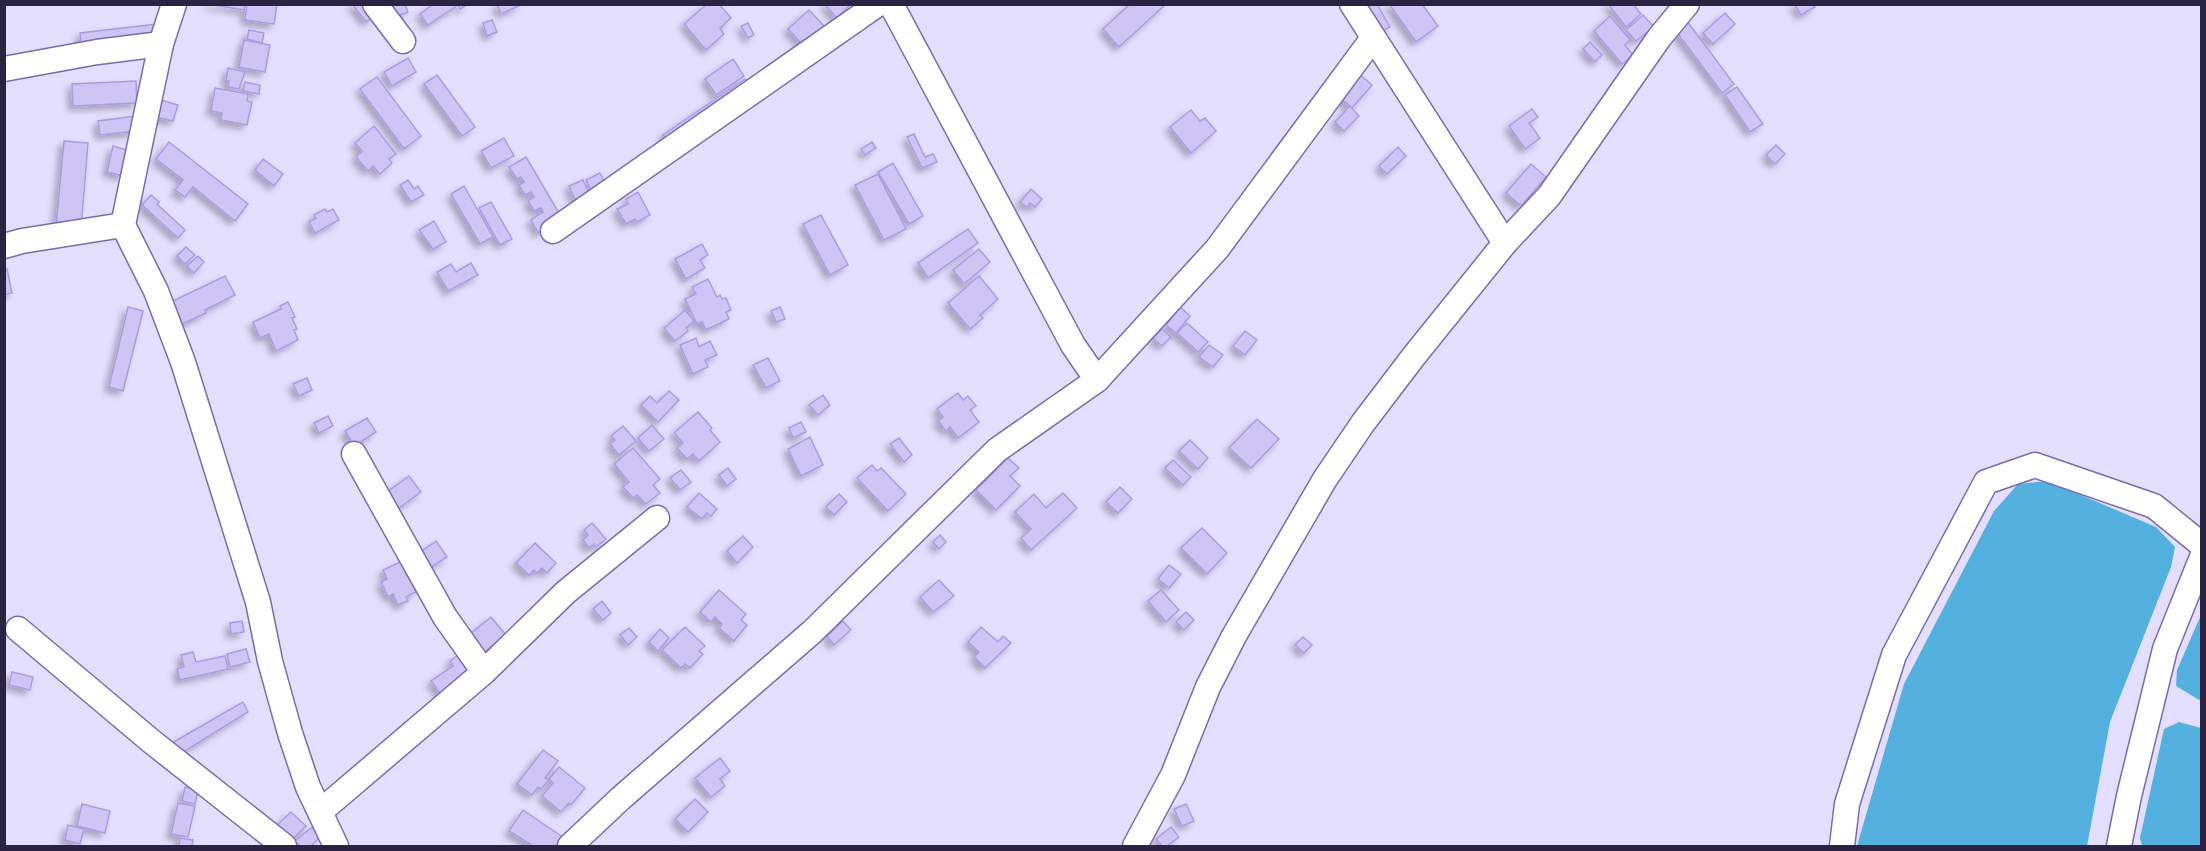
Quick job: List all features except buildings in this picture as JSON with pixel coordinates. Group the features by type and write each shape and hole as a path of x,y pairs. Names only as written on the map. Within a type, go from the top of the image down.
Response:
{"street":[{"path":"174,4 161,44 123,225 156,291 183,362 258,602 270,661 290,733 308,787 336,846"},
{"path":"375,4 403,41"},
{"path":"553,231 878,4"},
{"path":"891,4 1073,345 1097,380"},
{"path":"1352,4 1505,243"},
{"path":"1135,846 1173,776 1208,687 1234,636 1325,479 1407,364 1505,243 1549,196 1659,38 1687,4"},
{"path":"570,846 621,798 812,632 997,450 1097,380 1217,249 1373,38"},
{"path":"4,69 97,51 161,44"},
{"path":"4,246 123,225"},
{"path":"354,454 445,617 484,672"},
{"path":"1842,846 1847,804 1894,655 1986,482 2036,465 2154,506 2202,545"},
{"path":"321,811 484,672 566,592 657,518"},
{"path":"2119,846 2165,649 2202,557"},
{"path":"18,629 151,741 284,846"}],"water":[{"path":"2048,481 2156,527 2175,547 2171,567 2110,722 2087,846 1857,846 1904,684 1994,511 2018,484"},
{"path":"2201,615 2201,701 2176,686 2177,670"},
{"path":"2179,722 2201,728 2201,846 2142,846 2140,838 2164,729"}]}
